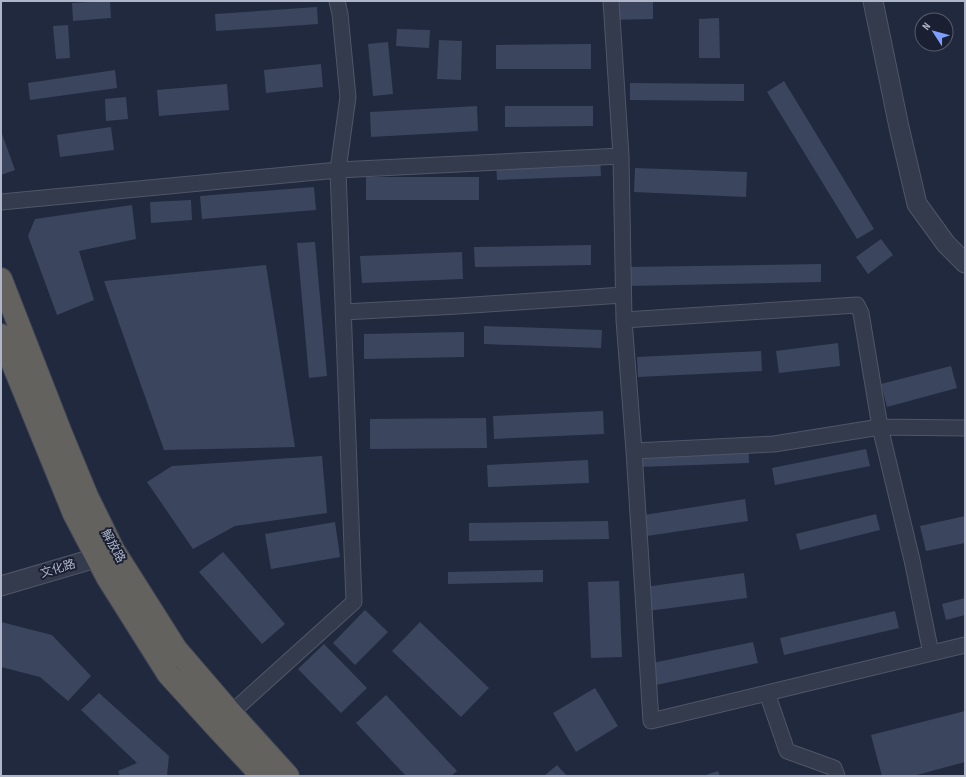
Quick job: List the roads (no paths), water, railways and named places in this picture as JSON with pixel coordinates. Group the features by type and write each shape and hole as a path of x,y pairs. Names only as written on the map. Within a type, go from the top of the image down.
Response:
{"highway":[{"name":"解放路","path":"1,279 87,496 105,554 107,577 168,674 262,776"},
{"name":"解放路","path":"1,335 74,514 176,649 288,776"}],"street":[{"path":"611,1 621,156 624,320 651,721 965,645"},
{"path":"873,1 899,127 917,204 946,244 965,263"},
{"path":"231,713 354,602 338,170 348,97 339,7"},
{"path":"1,202 338,170 621,156"},
{"path":"343,312 623,295"},
{"path":"624,320 857,304 860,312 880,427 912,560 931,653"},
{"path":"634,451 774,444 880,427 965,428"},
{"name":"文化路","path":"1,586 105,554"},
{"path":"767,694 787,751 834,768 836,776"}]}
